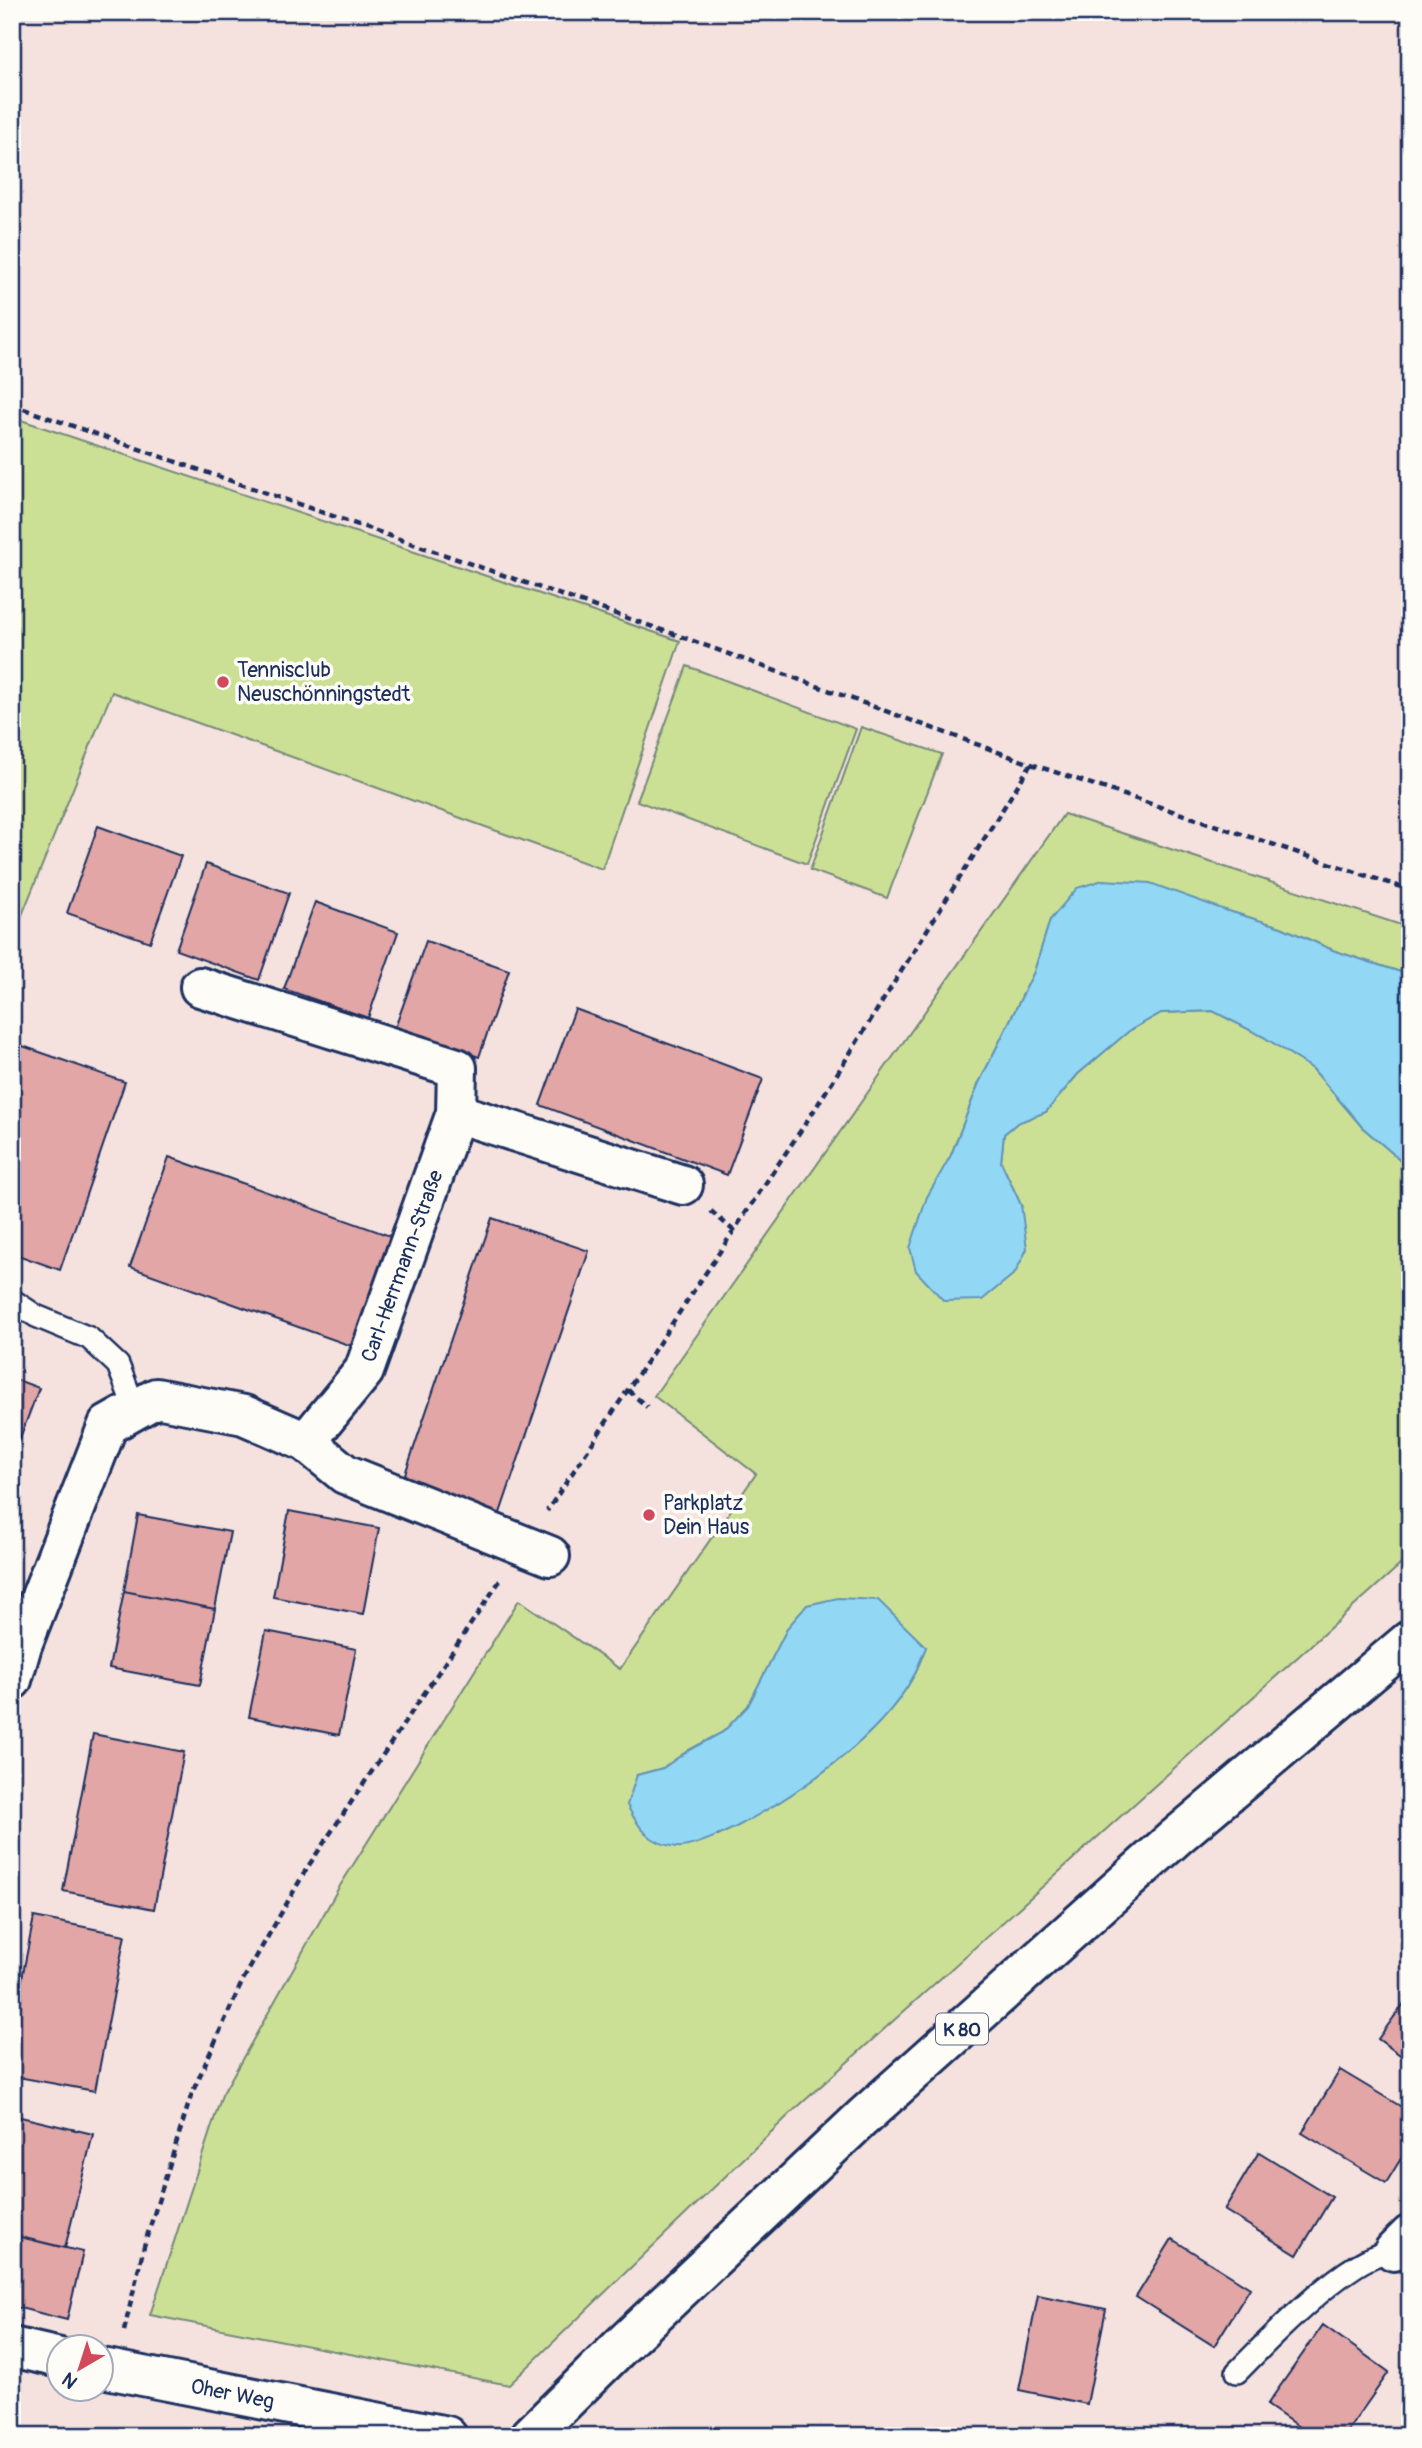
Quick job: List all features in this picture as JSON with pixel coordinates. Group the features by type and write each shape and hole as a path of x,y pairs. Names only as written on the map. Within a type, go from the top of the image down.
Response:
{"main road":[{"name":"Carl-Herrmann-Straße","path":"200,987 457,1068 457,1113 364,1371 306,1442"},
{"path":"457,1113 683,1185"},
{"path":"12,1680 22,1645 108,1425 156,1398 244,1415 306,1442 345,1474 536,1551"},
{"name":"K 80","path":"530,2436 623,2344 872,2109 1176,1837 1410,1640"},
{"path":"12,2347 46,2355"},
{"name":"Oher Weg","path":"116,2371 447,2436"}],"lane":[{"path":"12,1300 36,1315 89,1338 118,1365 135,1409"},
{"path":"1237,2372 1304,2305 1356,2266 1404,2247"}],"path":[{"path":"12,405 685,638 1031,764 1410,890"},
{"path":"116,2342 192,2093 243,1980 307,1868 432,1679 536,1551 628,1390 815,1109 1031,764"},
{"path":"628,1390 647,1407"}],"green space":[{"name":"Tennisclub Neuschönningstedt","path":"12,417 680,641 602,869 112,692 12,940"},
{"path":"687,666 856,729 807,864 637,801"},
{"path":"861,727 942,754 887,898 810,870"},
{"path":"1064,814 1410,928 1410,975 1335,951 1281,927 1225,910 1050,920 1034,972 979,1083 951,1155 1021,1205 1001,1162 1004,1134 1017,1123 1046,1112 1078,1074 1129,1031 1161,1013 1213,1011 1264,1037 1313,1069 1362,1127 1405,1164 1410,1164 1410,1556 792,2112 509,2385 150,2315 222,2095 338,1889 519,1600 620,1669 756,1474 654,1396","holes":["788,1627 926,1647 913,1677 896,1702 853,1748 800,1788 718,1836 637,1775 663,1768 723,1732 748,1706"]}],"water":[{"path":"1103,880 1150,883 1281,927 1335,951 1410,975 1410,1164 1405,1164 1362,1127 1313,1069 1264,1037 1213,1011 1161,1013 1129,1031 1078,1074 1046,1112 1017,1123 1004,1134 1001,1162 1021,1205 1027,1249 1015,1273 982,1300 944,1301 916,1271 910,1248 927,1197 951,1155 979,1083 1034,972 1050,920 1077,888"},
{"path":"838,1598 878,1600 926,1647 913,1677 898,1700 859,1743 835,1763 760,1814 690,1846 667,1845 652,1838 640,1827 627,1805 637,1775 663,1768 723,1732 748,1706 788,1627 807,1605"}],"building":[{"path":"98,826 181,856 150,942 67,913"},
{"path":"206,864 289,893 259,980 176,950"},
{"path":"315,902 398,932 368,1018 284,989"},
{"path":"426,941 509,970 479,1057 395,1028"},
{"path":"575,1009 763,1079 727,1175 540,1105"},
{"path":"17,1044 125,1082 60,1270 12,1253 12,1058"},
{"path":"169,1157 396,1238 357,1348 130,1267"},
{"path":"492,1218 589,1251 499,1516 402,1483"},
{"path":"12,1378 39,1388 12,1459"},
{"path":"289,1511 379,1528 363,1614 273,1597"},
{"path":"138,1515 230,1532 215,1609 124,1591"},
{"path":"124,1591 215,1609 200,1685 109,1668"},
{"path":"266,1631 356,1649 339,1735 249,1717"},
{"path":"93,1734 184,1752 154,1909 63,1891"},
{"path":"34,1917 125,1935 95,2091 12,2076 12,2029"},
{"path":"1410,1995 1410,2062 1378,2039"},
{"path":"1340,2070 1410,2112 1410,2144 1386,2183 1302,2133"},
{"path":"12,2115 93,2134 65,2248 12,2235"},
{"path":"1259,2152 1332,2197 1297,2255 1224,2210"},
{"path":"12,2235 83,2252 67,2320 12,2306"},
{"path":"1172,2239 1250,2288 1214,2346 1136,2297"},
{"path":"1038,2295 1106,2309 1087,2404 1019,2390"},
{"path":"1323,2325 1389,2372 1344,2436 1312,2436 1267,2405"}],"place":[{"name":"Tennisclub Neuschönningstedt","path":"223,682"},
{"name":"Parkplatz Dein Haus","path":"649,1515"}]}
